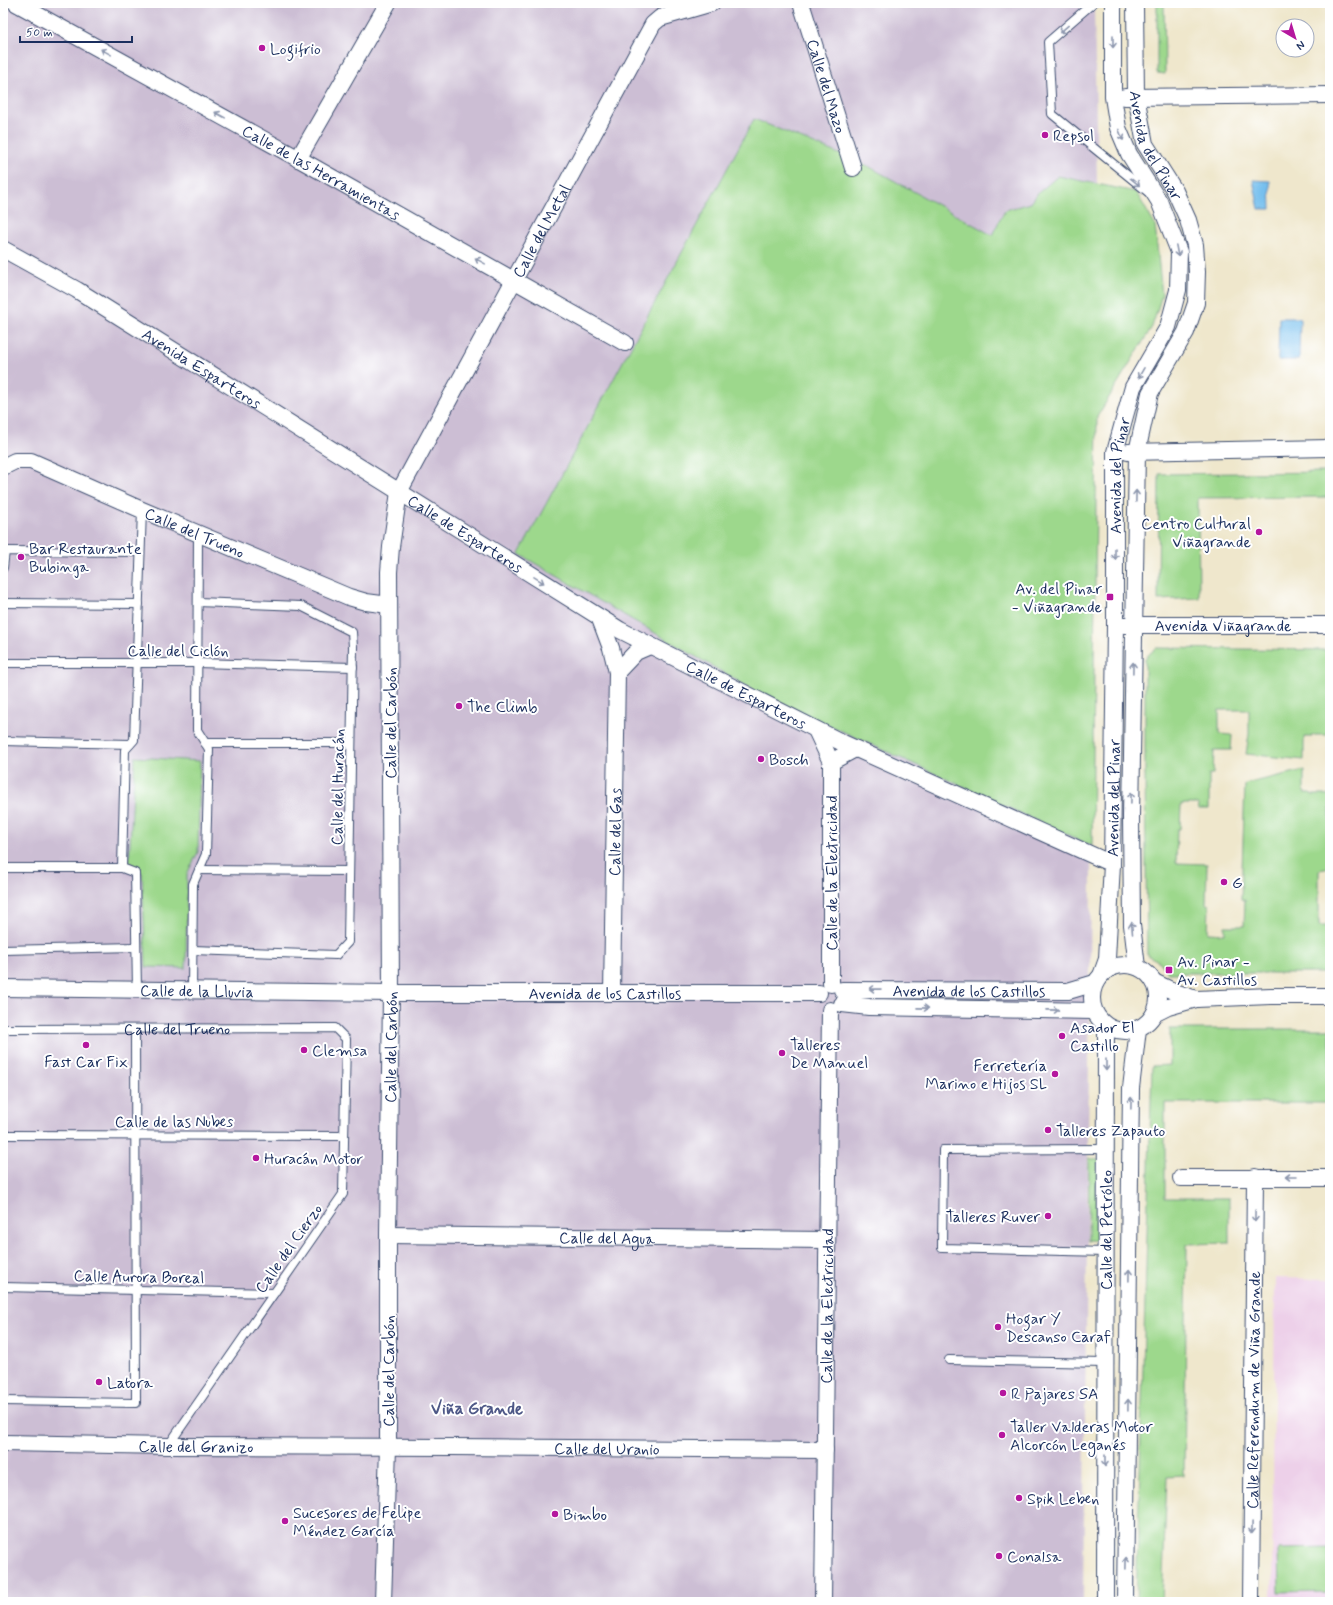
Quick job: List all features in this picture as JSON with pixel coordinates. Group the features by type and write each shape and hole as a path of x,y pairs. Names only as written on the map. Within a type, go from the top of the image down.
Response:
{"street":[{"name":"Calle de las Herramientas","path":"16,3 298,159 625,343"},
{"path":"298,159 388,3"},
{"name":"Calle del Metal","path":"399,492 653,24 660,18 712,3"},
{"name":"Calle del Mazo","path":"801,3 853,168"},
{"name":"Avenida del Pinar","path":"1098,978 1107,959 1112,864 1116,625 1115,452 1133,387 1168,327 1178,290 1178,252 1159,201 1129,154 1118,128 1113,97 1113,3"},
{"name":"Avenida del Pinar","path":"1135,3 1136,96 1146,144 1175,191 1188,220 1195,245 1198,272 1196,303 1186,332 1150,393 1137,452 1133,625 1132,917 1137,967"},
{"path":"1113,97 1330,95"},
{"name":"Avenida Esparteros","path":"3,249 78,290 399,492"},
{"path":"1115,452 1330,448"},
{"name":"Calle del Trueno","path":"3,467 15,461 32,461 142,510 349,597 366,602 389,605"},
{"name":"Calle del Carbón","path":"383,1602 388,1447 388,1235 392,994 389,605 391,547 399,492"},
{"name":"Calle de Esparteros","path":"399,492 600,618 650,646 849,746 1112,864"},
{"name":"Calle del Gas","path":"600,618 611,648 617,672 612,993"},
{"name":"Avenida Viñagrande","path":"1116,625 1330,625"},
{"path":"617,672 636,652 650,646"},
{"name":"Calle de la Electricidad","path":"816,730 831,762 833,996 826,1240 823,1602"},
{"path":"831,762 849,746"},
{"path":"1125,964 1137,967 1147,973 1154,982 1158,993 1158,1004 1154,1014 1147,1023 1138,1029 1127,1032 1116,1031 1106,1026 1093,1011 1091,996 1098,978 1113,966 1125,964"},
{"name":"Avenida de los Castillos","path":"392,994 612,993 833,996 1068,991 1098,978"},
{"path":"1154,982 1175,992 1196,999"},
{"name":"Calle de la Lluvia","path":"3,988 392,994"},
{"name":"Avenida de los Castillos","path":"833,996 869,1007 1093,1011"},
{"path":"1154,1014 1168,1007 1196,999 1271,996 1330,996"},
{"name":"Calle del Petróleo","path":"1105,1602 1106,1026"},
{"name":"Calle del Petróleo","path":"1126,1602 1131,1088 1138,1029"},
{"name":"Calle Referendum de Viña Grande","path":"1251,1602 1255,1177"},
{"path":"1181,1178 1330,1178"},
{"name":"Calle del Agua","path":"388,1235 826,1240"},
{"name":"Calle del Granizo","path":"3,1443 168,1446 388,1447"},
{"name":"Calle del Uranio","path":"388,1447 825,1450"}],"lane":[{"path":"1093,3 1048,42 1052,114 1159,201"},
{"path":"122,868 125,750 134,740 142,510"},
{"path":"192,991 193,884 206,854 209,749 197,730 198,534"},
{"path":"3,568 5,550 140,552"},
{"name":"Calle del Huracán","path":"193,950 336,956 348,942 353,667 352,632 301,606 198,602"},
{"path":"3,603 138,604"},
{"name":"Calle del Ciclón","path":"3,662 197,663 353,667"},
{"path":"3,742 130,744"},
{"path":"205,743 351,743"},
{"path":"3,868 122,868 136,873 136,990"},
{"path":"199,870 349,871"},
{"path":"3,950 136,947"},
{"name":"Calle del Trueno","path":"3,1029 336,1028 346,1038"},
{"path":"3,1401 136,1403 135,1029"},
{"name":"Calle del Cierzo","path":"168,1446 343,1194 346,1038"},
{"name":"Calle de las Nubes","path":"3,1134 344,1136"},
{"path":"1106,1149 943,1150 942,1210 942,1248 1106,1252"},
{"name":"Calle Aurora Boreal","path":"3,1287 274,1293"},
{"path":"949,1360 1105,1363"}],"shaded area":[{"path":"3,3 1094,3 1098,244 1083,1602 3,1602"},
{"path":"1275,1278 1330,1279 1330,1602 1272,1602"}],"green space":[{"path":"1157,3 1164,3 1165,74 1157,73"},
{"path":"754,119 868,166 992,235 1005,210 1031,203 1038,193 1058,176 1136,192 1155,225 1162,295 1152,327 1097,417 1092,846 755,691 519,554"},
{"path":"1330,472 1330,497 1198,498 1199,598 1158,600 1159,474"},
{"path":"1156,648 1330,650 1330,735 1312,735 1312,737 1304,737 1304,760 1246,754 1249,734 1249,710 1219,710 1219,734 1232,735 1231,750 1214,750 1213,774 1209,774 1209,809 1199,809 1198,804 1181,804 1180,829 1177,829 1176,863 1207,864 1206,904 1209,905 1208,933 1225,934 1225,926 1244,926 1245,900 1241,899 1245,784 1304,770 1304,793 1311,793 1312,795 1330,795 1330,868 1319,870 1319,926 1327,926 1327,928 1330,928 1330,973 1168,973 1160,962 1147,955 1145,658"},
{"path":"135,757 200,761 198,852 187,874 186,968 146,967 142,873 129,862"},
{"path":"1170,1029 1330,1029 1330,1103 1165,1103 1165,1198 1229,1198 1229,1243 1187,1244 1184,1476 1167,1477 1162,1602 1136,1602 1152,1066 1170,1065"},
{"path":"1089,1158 1101,1161 1100,1241 1088,1240"},
{"path":"1330,1548 1330,1591 1279,1592 1278,1549"}],"water":[{"path":"1253,180 1270,181 1271,209 1259,209"},
{"path":"1279,318 1300,318 1299,360 1278,360"}],"place":[{"name":"Logifrio","path":"262,48"},
{"name":"Repsol","path":"1045,135"},
{"name":"Centro Cultural Viñagrande","path":"1259,532"},
{"name":"Bar Restaurante Bubinga","path":"21,557"},
{"name":"Av. del Pinar - Viñagrande","path":"1110,597"},
{"name":"The Climb","path":"459,706"},
{"name":"Bosch","path":"761,759"},
{"name":"G","path":"1224,882"},
{"name":"Av. Pinar - Av. Castillos","path":"1169,970"},
{"name":"Asador El Castillo","path":"1062,1036"},
{"name":"Fast Car Fix","path":"86,1045"},
{"name":"Clemsa","path":"304,1050"},
{"name":"Talleres De Manuel","path":"782,1053"},
{"name":"Ferretería Marino e Hijos SL","path":"1055,1074"},
{"name":"Talleres Zapauto","path":"1048,1130"},
{"name":"Huracán Motor","path":"256,1158"},
{"name":"Talleres Ruver","path":"1048,1216"},
{"name":"Hogar Y Descanso Caraf","path":"998,1327"},
{"name":"Latora","path":"99,1382"},
{"name":"R Pajares SA","path":"1003,1393"},
{"name":"Taller Valderas Motor Alcorcón Leganés","path":"1002,1435"},
{"name":"Spik Leben","path":"1019,1498"},
{"name":"Bimbo","path":"555,1514"},
{"name":"Sucesores de Felipe Méndez García","path":"285,1521"},
{"name":"Conalsa","path":"999,1556"}],"district":[{"name":"Viña Grande","path":"477,1408"}]}
